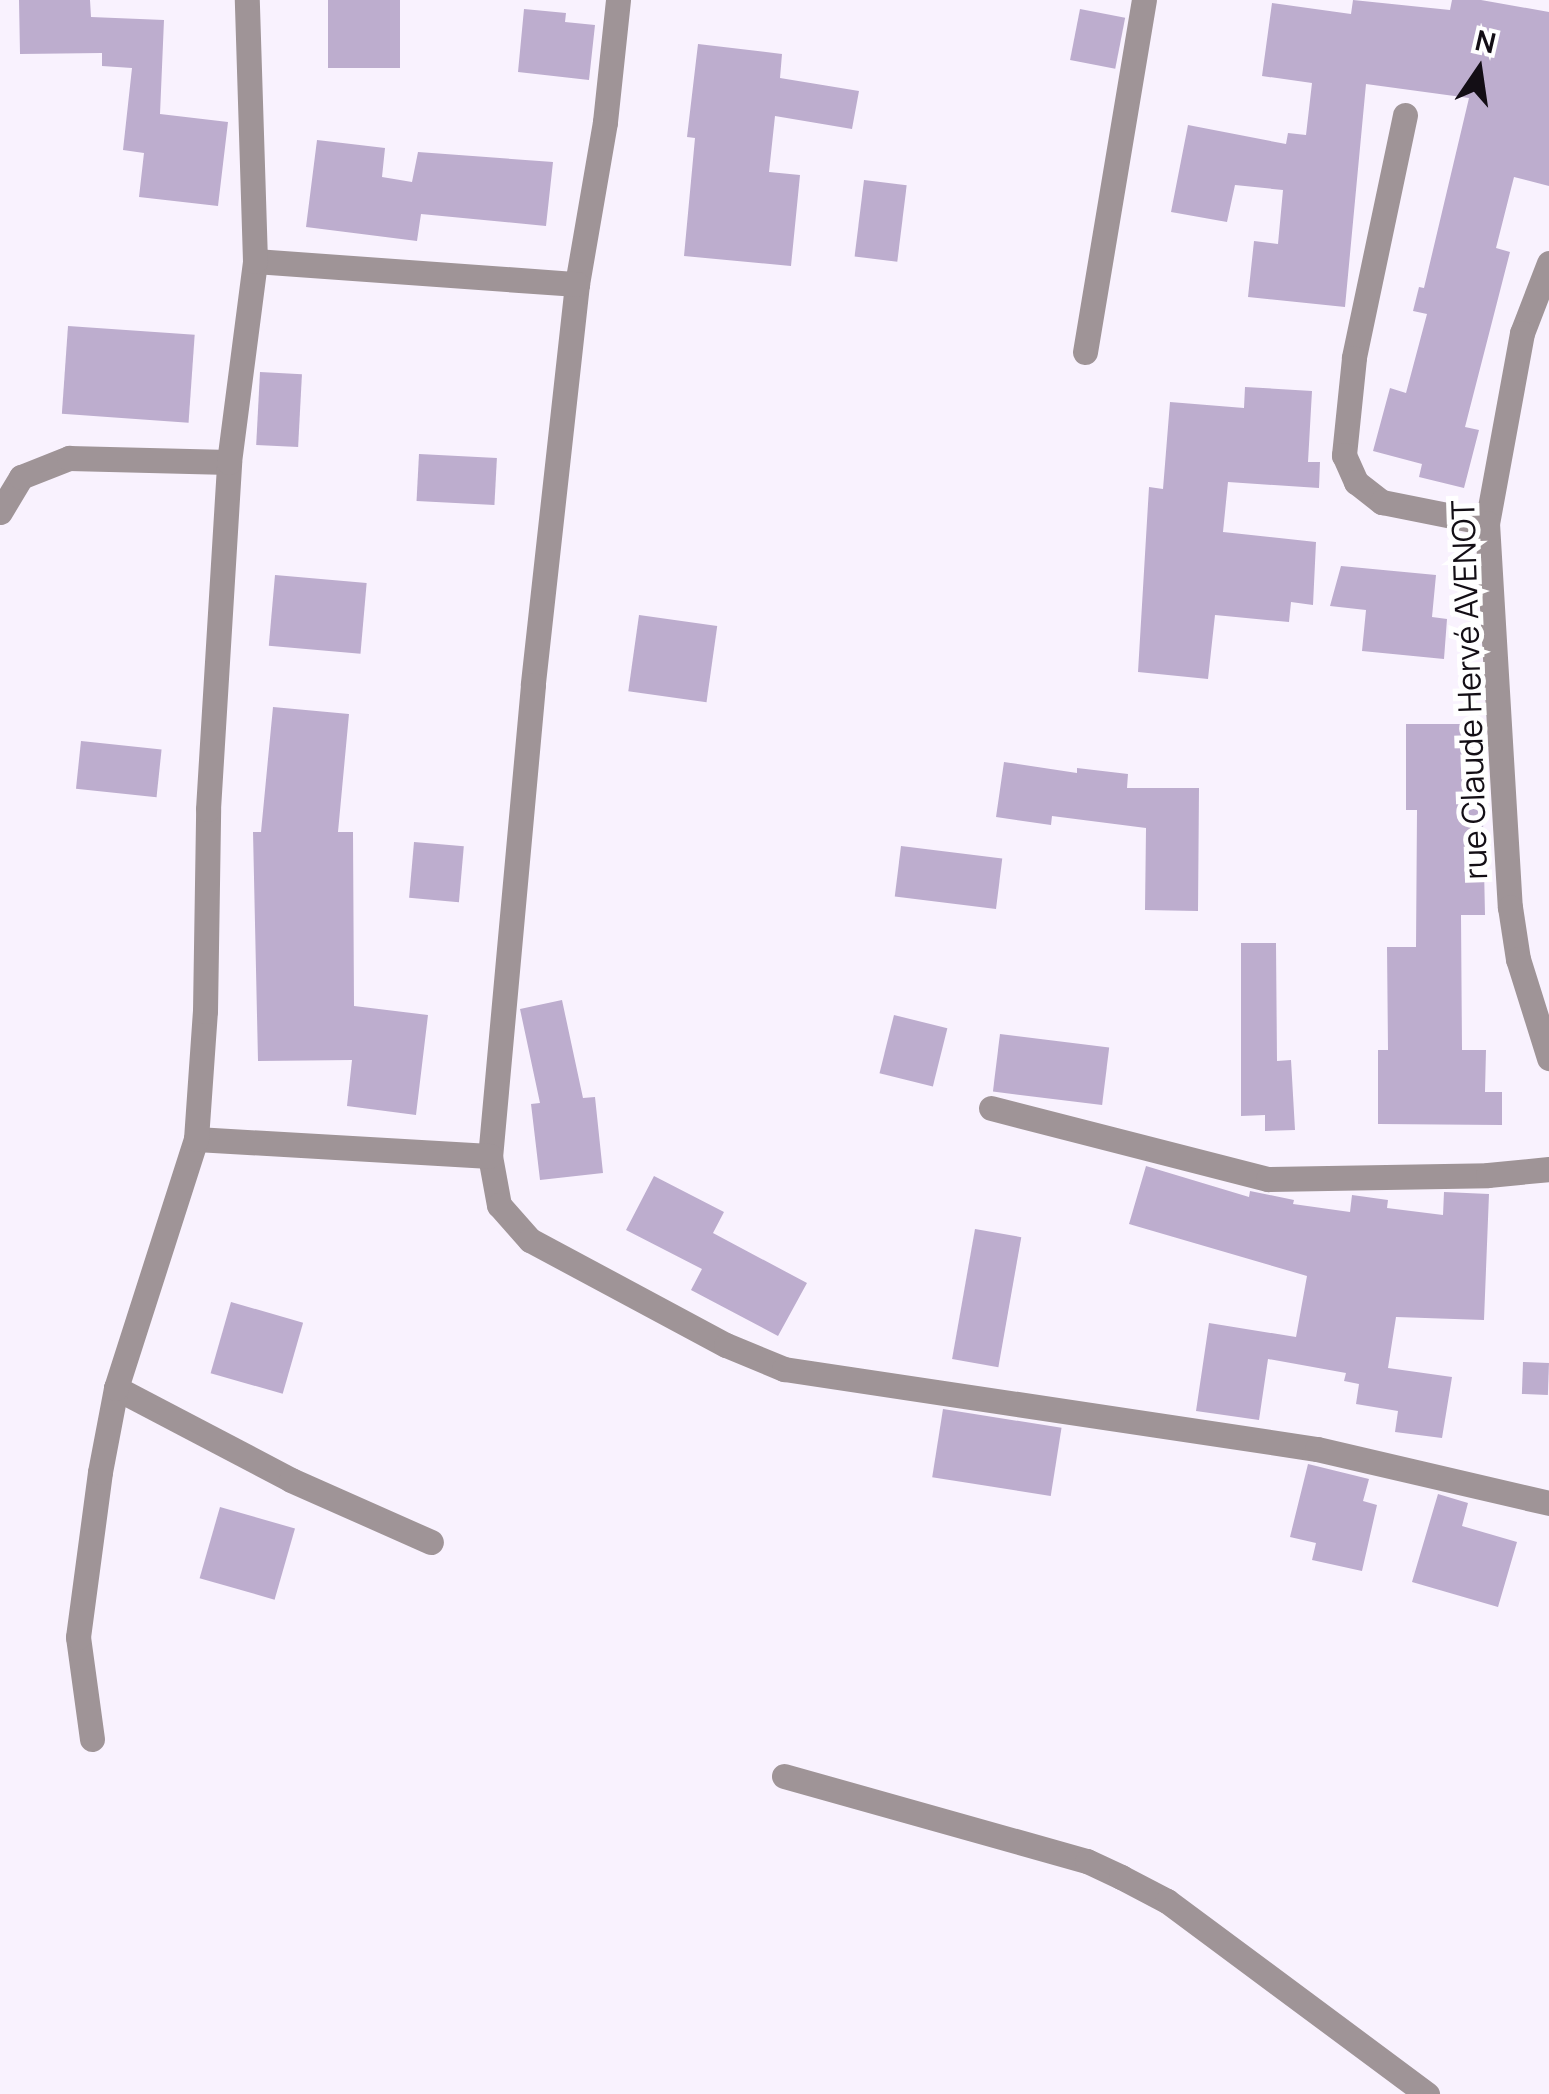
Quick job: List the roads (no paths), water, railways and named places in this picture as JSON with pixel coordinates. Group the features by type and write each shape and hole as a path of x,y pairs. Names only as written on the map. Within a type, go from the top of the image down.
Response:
{"street":[{"path":"92,1738 78,1638 116,1388 196,1140 205,1011 208,809 229,462 255,261 247,0"},
{"path":"618,0 605,122 577,284 532,705 490,1156 498,1205 530,1240 755,1360 784,1368 1318,1449 1549,1502"},
{"path":"1086,352 1144,0"},
{"path":"1405,115 1354,358 1344,454 1356,482 1382,502 1488,523"},
{"path":"255,261 577,284"},
{"name":"rue Claude Hervé AVENOT","path":"1549,263 1522,333 1488,523 1510,907 1518,959 1549,1058"},
{"path":"0,512 21,478 69,458 229,462"},
{"path":"991,1108 1268,1178 1488,1175 1549,1170"},
{"path":"196,1140 490,1156"},
{"path":"116,1388 291,1480 431,1542"},
{"path":"784,1776 1087,1862 1120,1877 1166,1901 1426,2094"}]}
